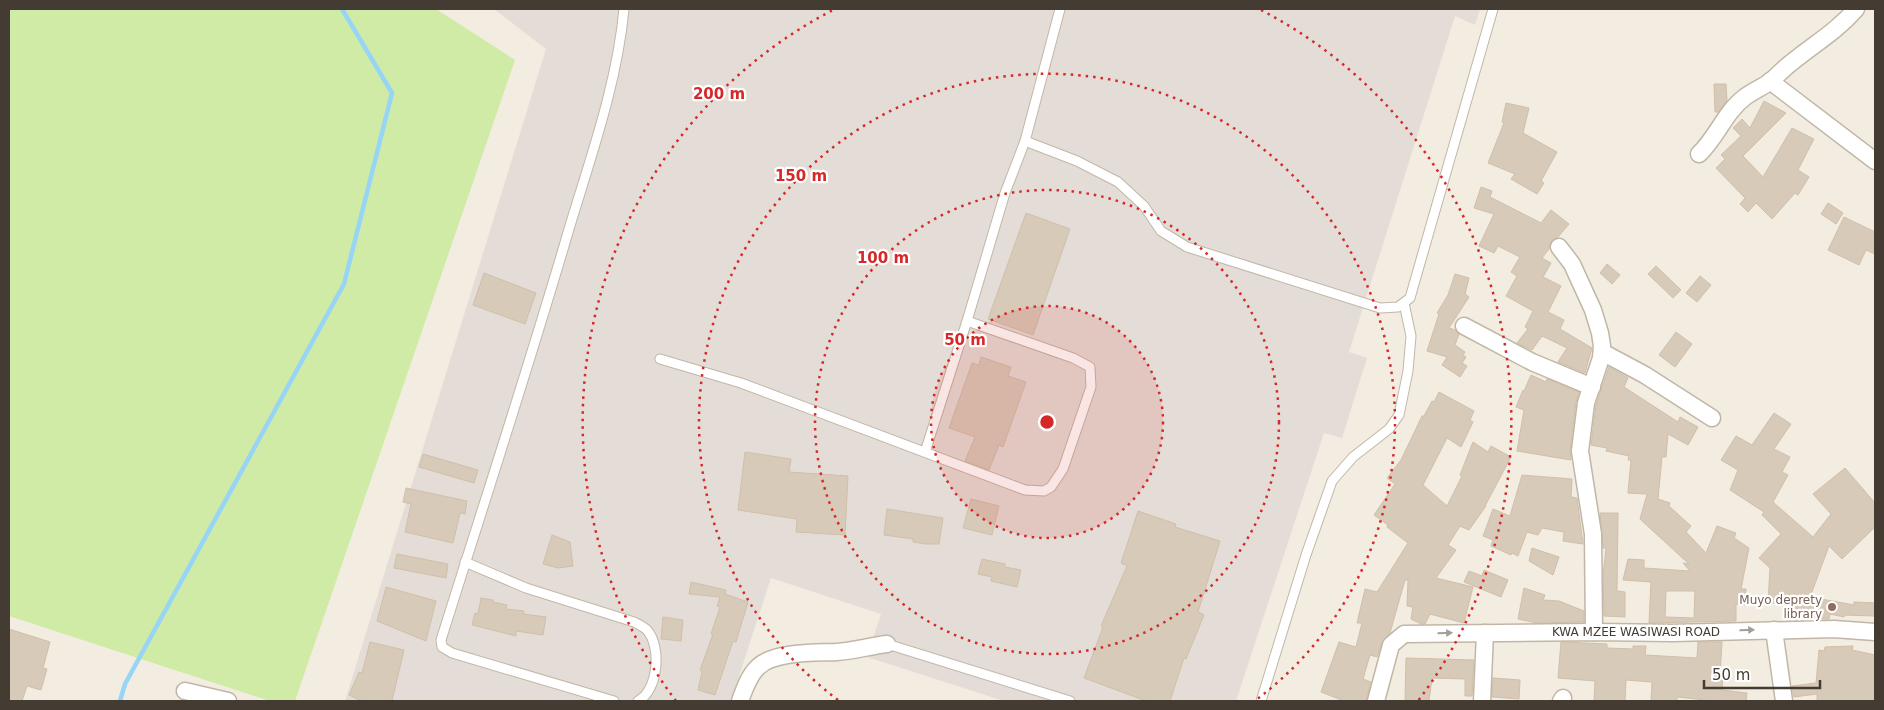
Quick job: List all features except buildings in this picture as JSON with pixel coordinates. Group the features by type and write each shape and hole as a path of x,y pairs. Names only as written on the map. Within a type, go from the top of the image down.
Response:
{"street":[{"path":"1699,154 1709,144 1723,121 1743,98 1770,82 1791,62 1833,32 1856,9"},
{"path":"1770,82 1875,161"},
{"path":"1559,247 1572,264 1593,310 1600,333 1602,352 1583,420 1580,451 1593,534 1594,632"},
{"path":"1464,326 1532,362 1592,387"},
{"path":"1602,352 1645,375 1712,418"},
{"name":"KWA MZEE WASIWASI ROAD","path":"1376,701 1391,645 1404,634 1673,633 1834,629 1875,632"},
{"path":"1774,630 1784,701"},
{"path":"1482,701 1485,633"},
{"path":"740,701 745,686 758,666 772,659 808,652 838,652 887,644"},
{"path":"185,691 228,701"}],"lane":[{"path":"614,701 452,653 442,647 441,640 563,250 611,88 621,40 624,9"},
{"path":"925,452 1005,193 1025,141 1060,9"},
{"path":"1025,141 1077,161 1118,182 1144,206 1161,231 1187,247 1380,308 1398,307 1410,298 1494,9"},
{"path":"1261,701 1306,555 1332,481 1352,457 1389,430 1399,415 1408,371 1412,336 1404,303"},
{"path":"660,359 741,383 1025,490 1044,491 1051,487 1063,468 1091,387 1090,367 1073,358 967,321"},
{"path":"465,562 526,588 634,622 648,631 656,657 656,671 651,687 638,701"},
{"path":"887,644 1070,701"}],"shaded area":[{"path":"494,9 1480,9 1475,25 1455,16 1349,352 1367,358 1342,438 1324,433 1236,701 1004,701 867,657 881,614 771,578 731,701 345,701 546,49"}],"green space":[{"path":"9,9 436,9 515,60 295,701 270,701 9,616"}],"waterway":[{"path":"120,701 125,684 344,284 392,93 342,9"}],"place":[{"name":"Muyo deprety library","path":"1832,607"}]}
